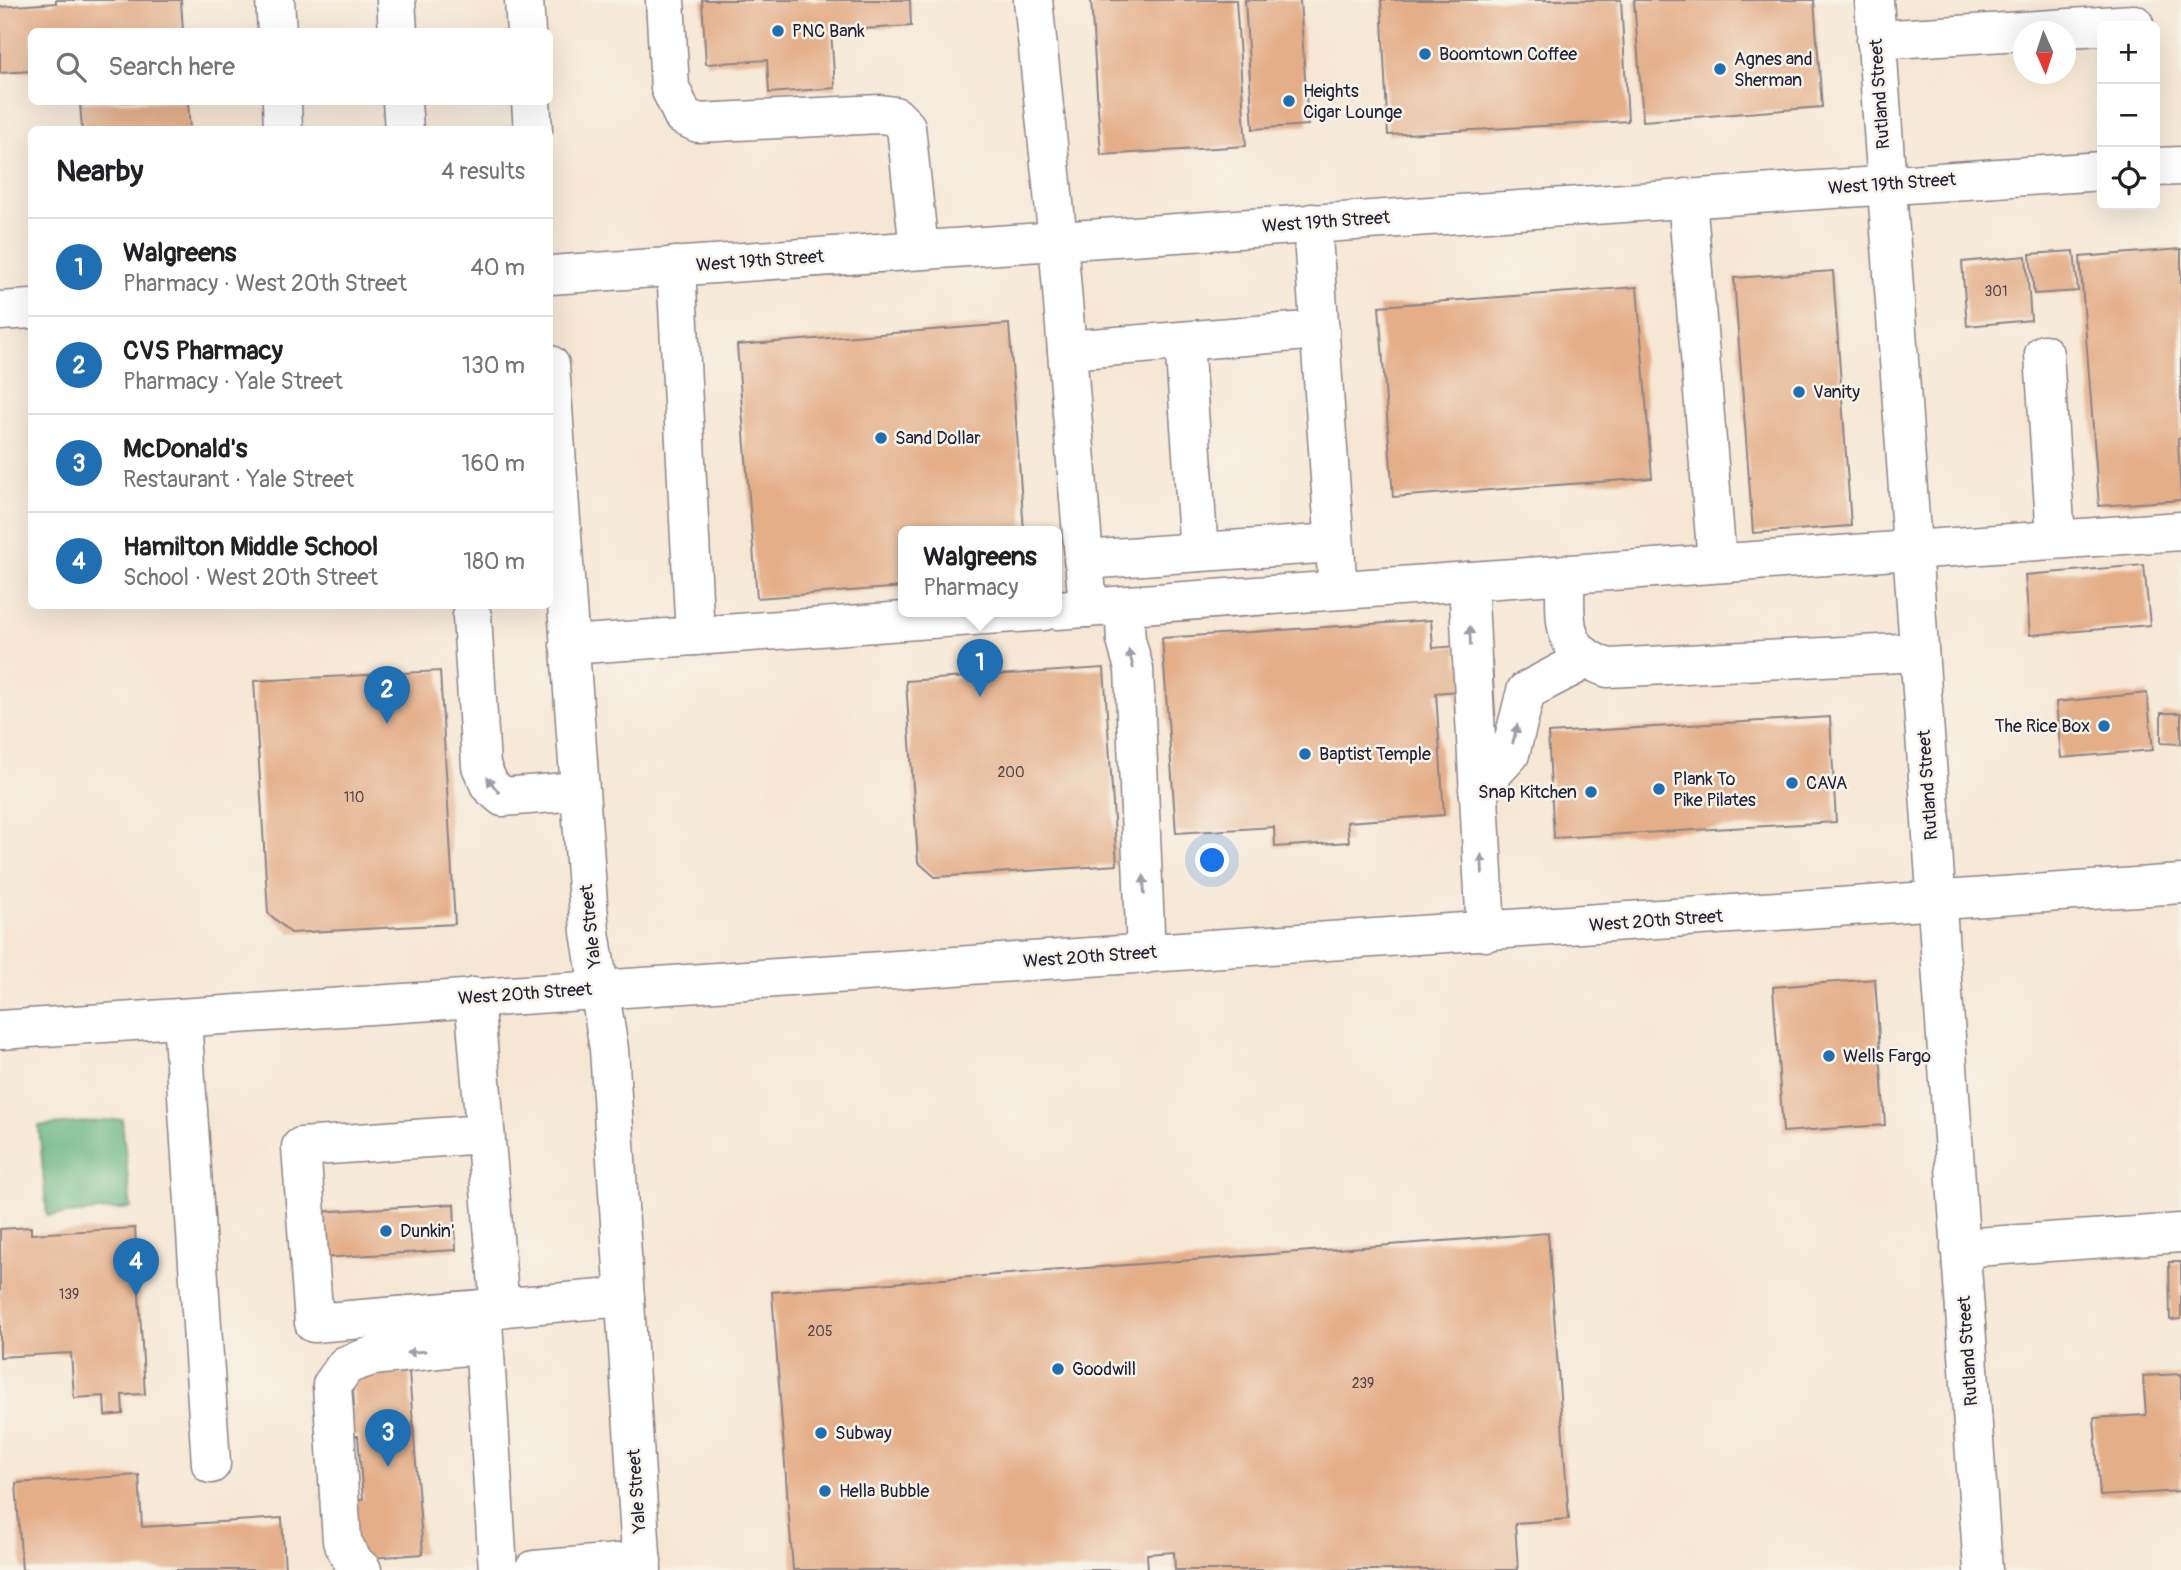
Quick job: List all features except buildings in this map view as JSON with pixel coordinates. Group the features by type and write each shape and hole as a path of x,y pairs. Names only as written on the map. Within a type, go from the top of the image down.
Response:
{"main road":[{"path":"275,0 277,28"},
{"path":"396,0 398,28"},
{"path":"524,0 526,28"},
{"path":"665,0 670,88 683,116 698,123 714,125 880,114 895,116 906,127 919,250"},
{"path":"1033,0 1058,241 1083,560 1090,608 1126,640 1134,669 1146,954"},
{"name":"Rutland Street","path":"1874,0 1983,1570"},
{"path":"1876,40 2097,26"},
{"path":"282,105 284,126"},
{"path":"402,105 404,126"},
{"path":"531,105 533,126"},
{"path":"2160,167 2181,166"},
{"name":"West 19th Street","path":"553,275 2097,171"},
{"path":"1687,198 1717,562"},
{"path":"1312,223 1338,590"},
{"path":"676,266 695,636"},
{"path":"0,311 28,309"},
{"path":"1067,350 1320,330"},
{"path":"1184,341 1199,552"},
{"path":"2044,354 2056,539"},
{"name":"Yale Street","path":"553,455 555,515 569,645 590,932 609,1049 642,1565"},
{"path":"1090,608 2181,531"},
{"path":"1083,560 1335,543"},
{"path":"1565,574 1566,622 1570,640 1585,660 1608,668 1919,652"},
{"path":"1468,580 1486,932"},
{"path":"472,616 481,766 490,786 502,797 579,791"},
{"path":"569,645 960,617"},
{"path":"1478,789 1510,754 1526,691 1585,660"},
{"name":"West 20th Street","path":"0,1030 2181,884"},
{"path":"474,997 485,1135 498,1570"},
{"path":"183,1017 211,1464"},
{"path":"485,1135 301,1147 314,1323 489,1321"},
{"path":"1961,1248 2181,1233"},
{"path":"362,1570 353,1562 342,1541 332,1385 346,1365 489,1321 625,1297"},
{"path":"344,1570 334,1566 323,1541 314,1385 323,1362 372,1356"},
{"path":"534,1570 642,1565"}],"green space":[{"path":"122,1119 131,1208 47,1216 39,1126"}],"place":[{"name":"PNC Bank","path":"778,31"},
{"name":"Boomtown Coffee","path":"1425,54"},
{"name":"Agnes and Sherman","path":"1720,69"},
{"name":"Heights Cigar Lounge","path":"1289,101"},
{"name":"Vanity","path":"1799,392"},
{"name":"Sand Dollar","path":"881,438"},
{"name":"Walgreens","path":"980,697"},
{"name":"CVS Pharmacy","path":"387,724"},
{"name":"The Rice Box","path":"2104,726"},
{"name":"Baptist Temple","path":"1305,754"},
{"name":"CAVA","path":"1792,783"},
{"name":"Plank To Pike Pilates","path":"1659,789"},
{"name":"Snap Kitchen","path":"1591,792"},
{"name":"Wells Fargo","path":"1829,1056"},
{"name":"Dunkin'","path":"386,1231"},
{"name":"Hamilton Middle School","path":"136,1296"},
{"name":"Goodwill","path":"1058,1369"},
{"name":"Subway","path":"821,1433"},
{"name":"McDonald's","path":"388,1467"},
{"name":"Hella Bubble","path":"825,1491"}]}
